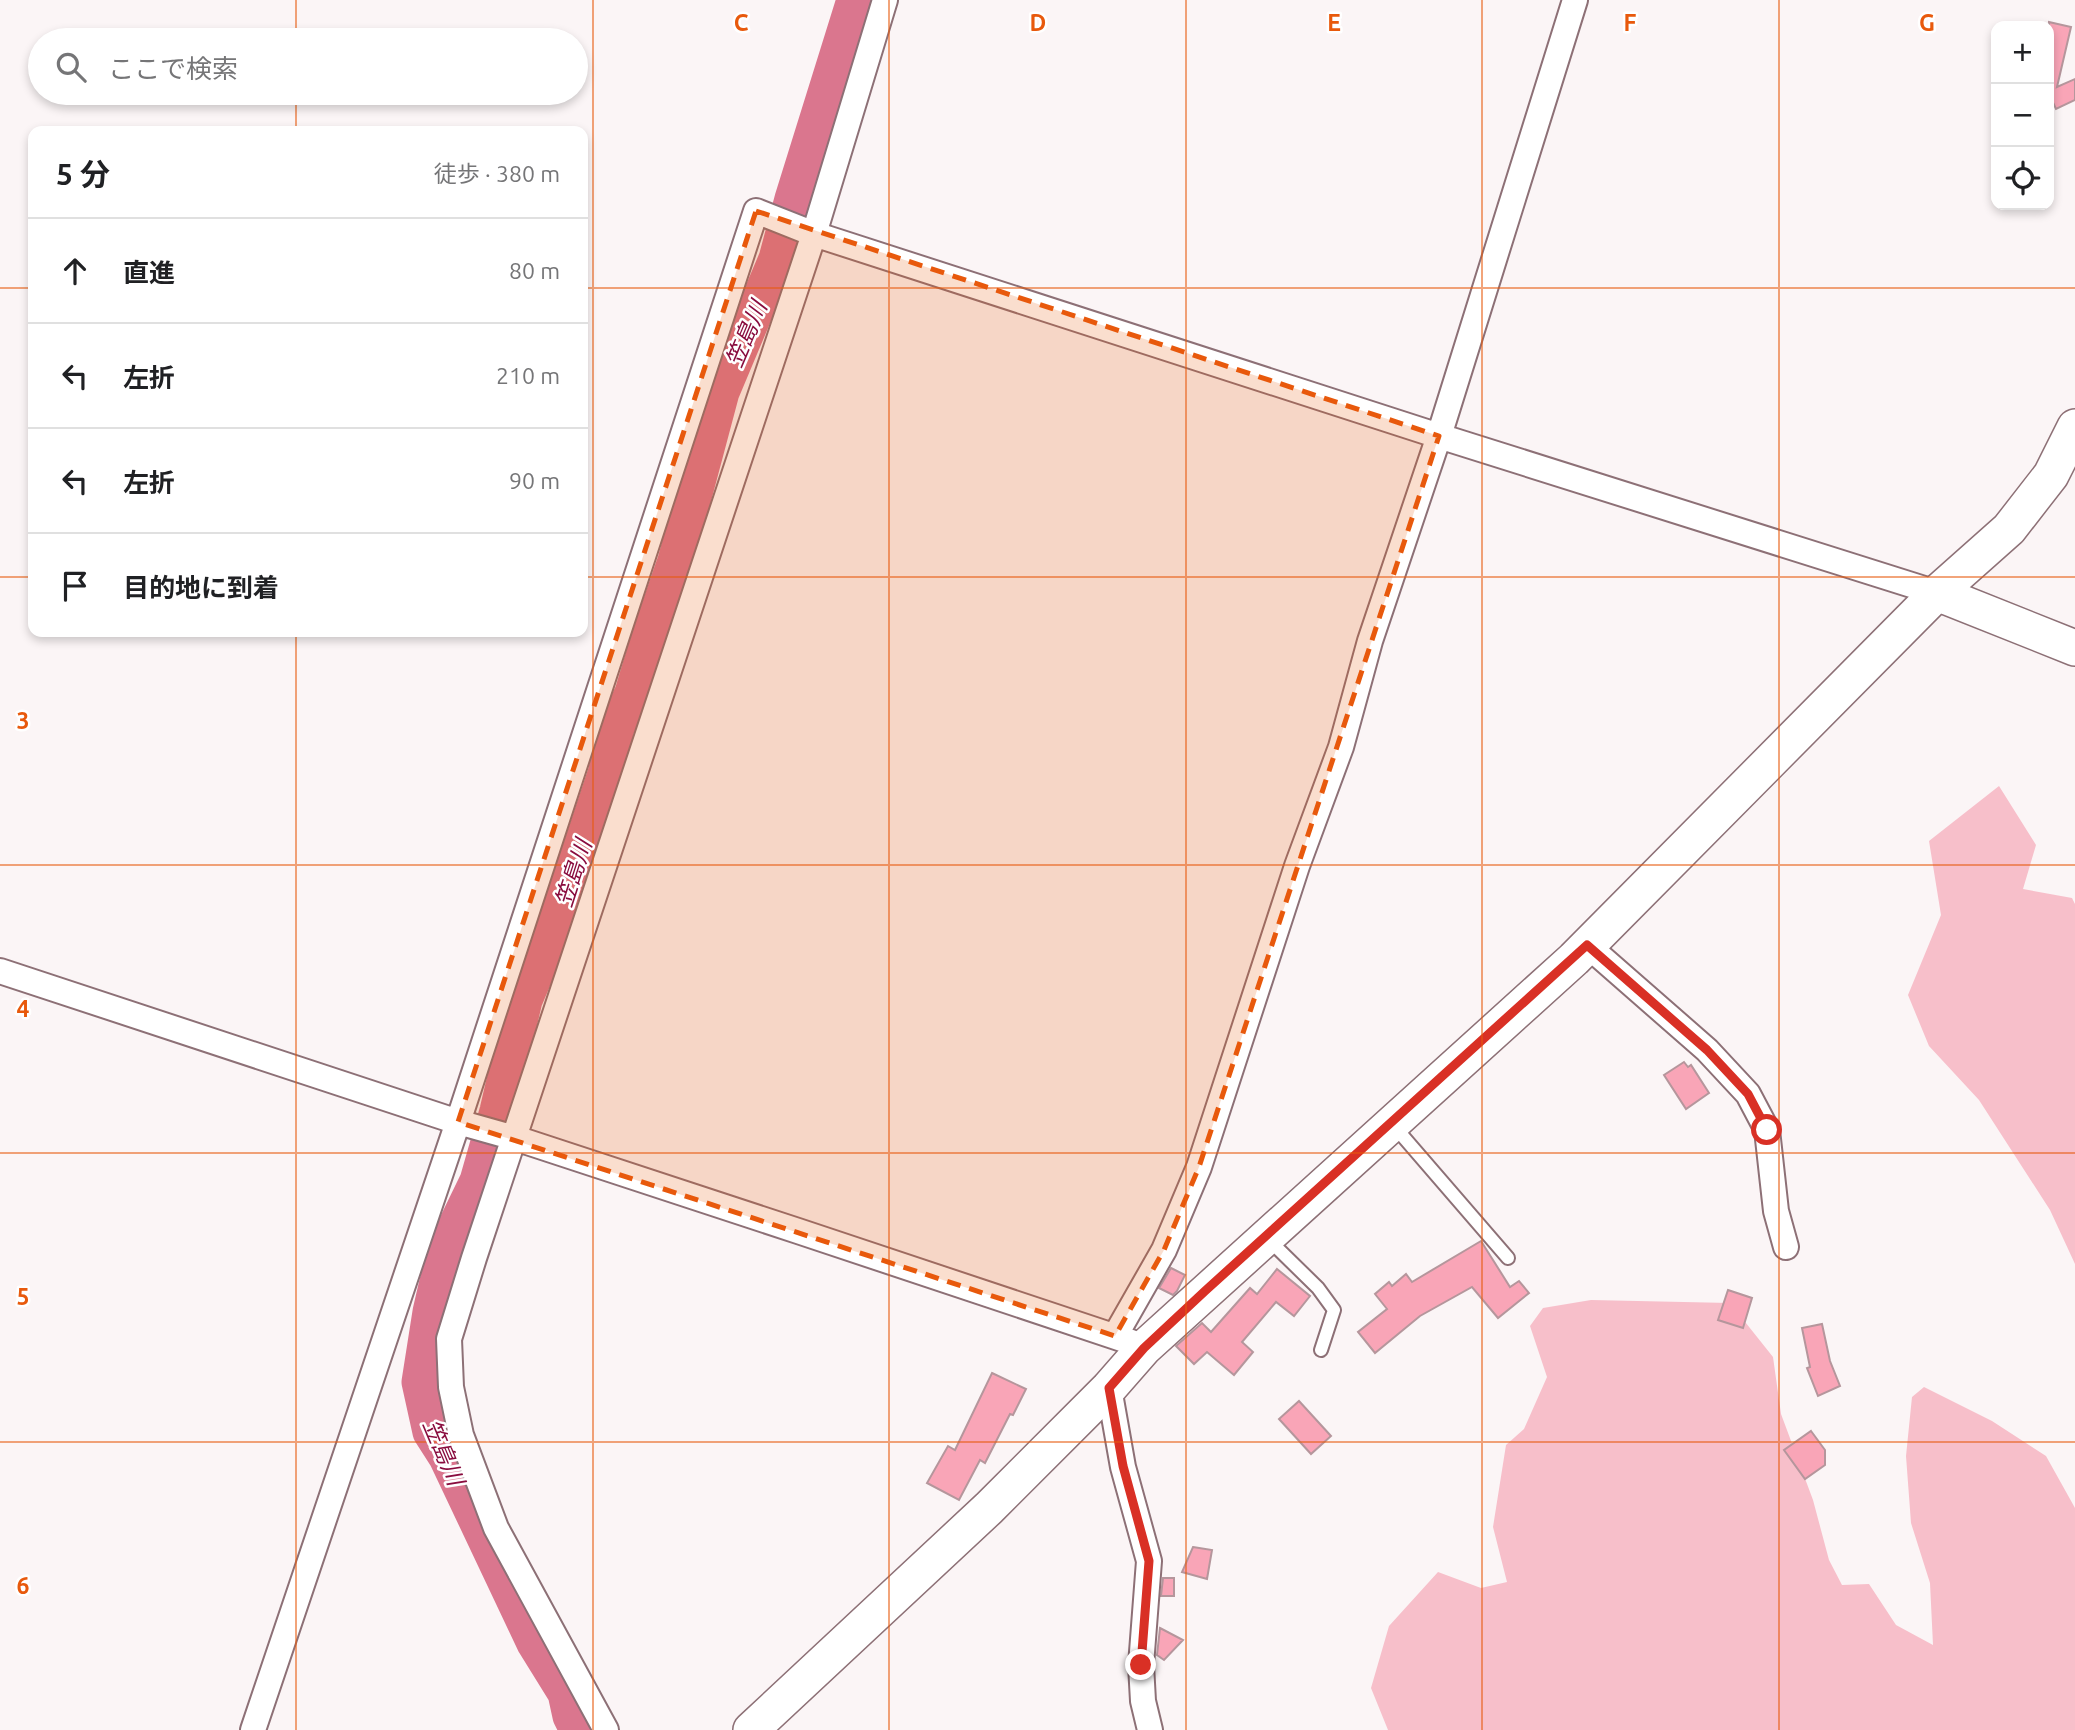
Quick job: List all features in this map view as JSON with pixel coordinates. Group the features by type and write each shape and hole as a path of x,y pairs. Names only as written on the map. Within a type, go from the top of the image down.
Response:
{"street":[{"path":"606,1730 496,1528 461,1435 451,1387 449,1339 814,234 885,0"},
{"path":"751,1730 989,1508 1109,1388 1199,1167 1297,866 1341,747 1370,641 1439,436 1575,0"},
{"path":"253,1730 458,1122 756,211 814,234 1937,593 2075,648"},
{"path":"1130,1342 1265,1237 1587,945 1937,593 2009,529 2051,475 2075,427"},
{"path":"1587,945 1707,1050 1748,1094 1767,1130 1776,1211 1786,1247"},
{"path":"0,971 1130,1342"},
{"path":"1109,1388 1123,1466 1149,1561 1141,1665 1143,1701 1150,1730"}],"lane":[{"path":"1392,1123 1508,1258"},
{"path":"1265,1237 1318,1288 1334,1310 1321,1350"}],"highlighted area":[{"path":"756,211 1439,436 1199,1167 1164,1250 1115,1336 458,1122"}],"shaded area":[{"path":"1999,786 2036,845 2023,889 2072,898 2075,904 2075,1264 2050,1210 1979,1100 1929,1046 1908,995 1941,915 1929,841"},
{"path":"1591,1300 1730,1303 1773,1357 1781,1414 1813,1500 1829,1560 1842,1585 1869,1584 1896,1625 1933,1645 1930,1583 1911,1523 1906,1456 1912,1397 1924,1387 1992,1421 2046,1456 2075,1508 2075,1730 1388,1730 1371,1688 1389,1626 1438,1572 1481,1588 1507,1582 1493,1527 1506,1445 1524,1429 1547,1377 1530,1326 1543,1308"}],"building":[{"path":"2054,23 2071,27 2057,87 2075,79 2075,100 2056,109"},
{"path":"1684,1062 1688,1067 1691,1065 1709,1093 1686,1109 1664,1075"},
{"path":"1481,1241 1510,1287 1519,1281 1529,1293 1498,1318 1472,1287 1420,1316 1375,1353 1358,1332 1387,1309 1375,1294 1389,1282 1392,1286 1406,1274 1412,1282"},
{"path":"1171,1268 1185,1275 1173,1295 1159,1288"},
{"path":"1277,1269 1310,1296 1294,1316 1276,1302 1242,1342 1253,1352 1234,1375 1207,1352 1194,1364 1176,1346 1202,1323 1211,1332 1250,1288 1257,1294"},
{"path":"1728,1290 1752,1298 1743,1328 1718,1320"},
{"path":"1822,1324 1830,1361 1840,1386 1818,1396 1807,1368 1810,1367 1802,1328"},
{"path":"992,1373 1026,1389 985,1463 980,1460 959,1500 927,1483 948,1446 955,1450"},
{"path":"1299,1401 1331,1436 1311,1454 1279,1419"},
{"path":"1811,1431 1825,1450 1825,1465 1805,1479 1784,1450"},
{"path":"1193,1547 1212,1550 1207,1579 1182,1572"},
{"path":"1163,1578 1174,1578 1174,1596 1161,1596"},
{"path":"1160,1628 1183,1640 1164,1660 1157,1655"}],"waterway":[{"name":"笠島川","path":"578,1730 571,1716 566,1693 535,1643 447,1457 431,1432 420,1382 431,1312 446,1247 478,1181 498,1111 524,1000 554,929 606,774 616,728 633,693 676,561 721,392 777,259 855,0"}],"route":[{"path":"1141,1665 1149,1561 1123,1466 1109,1388 1144,1348 1205,1291 1587,945 1707,1050 1748,1094 1767,1130"}]}
